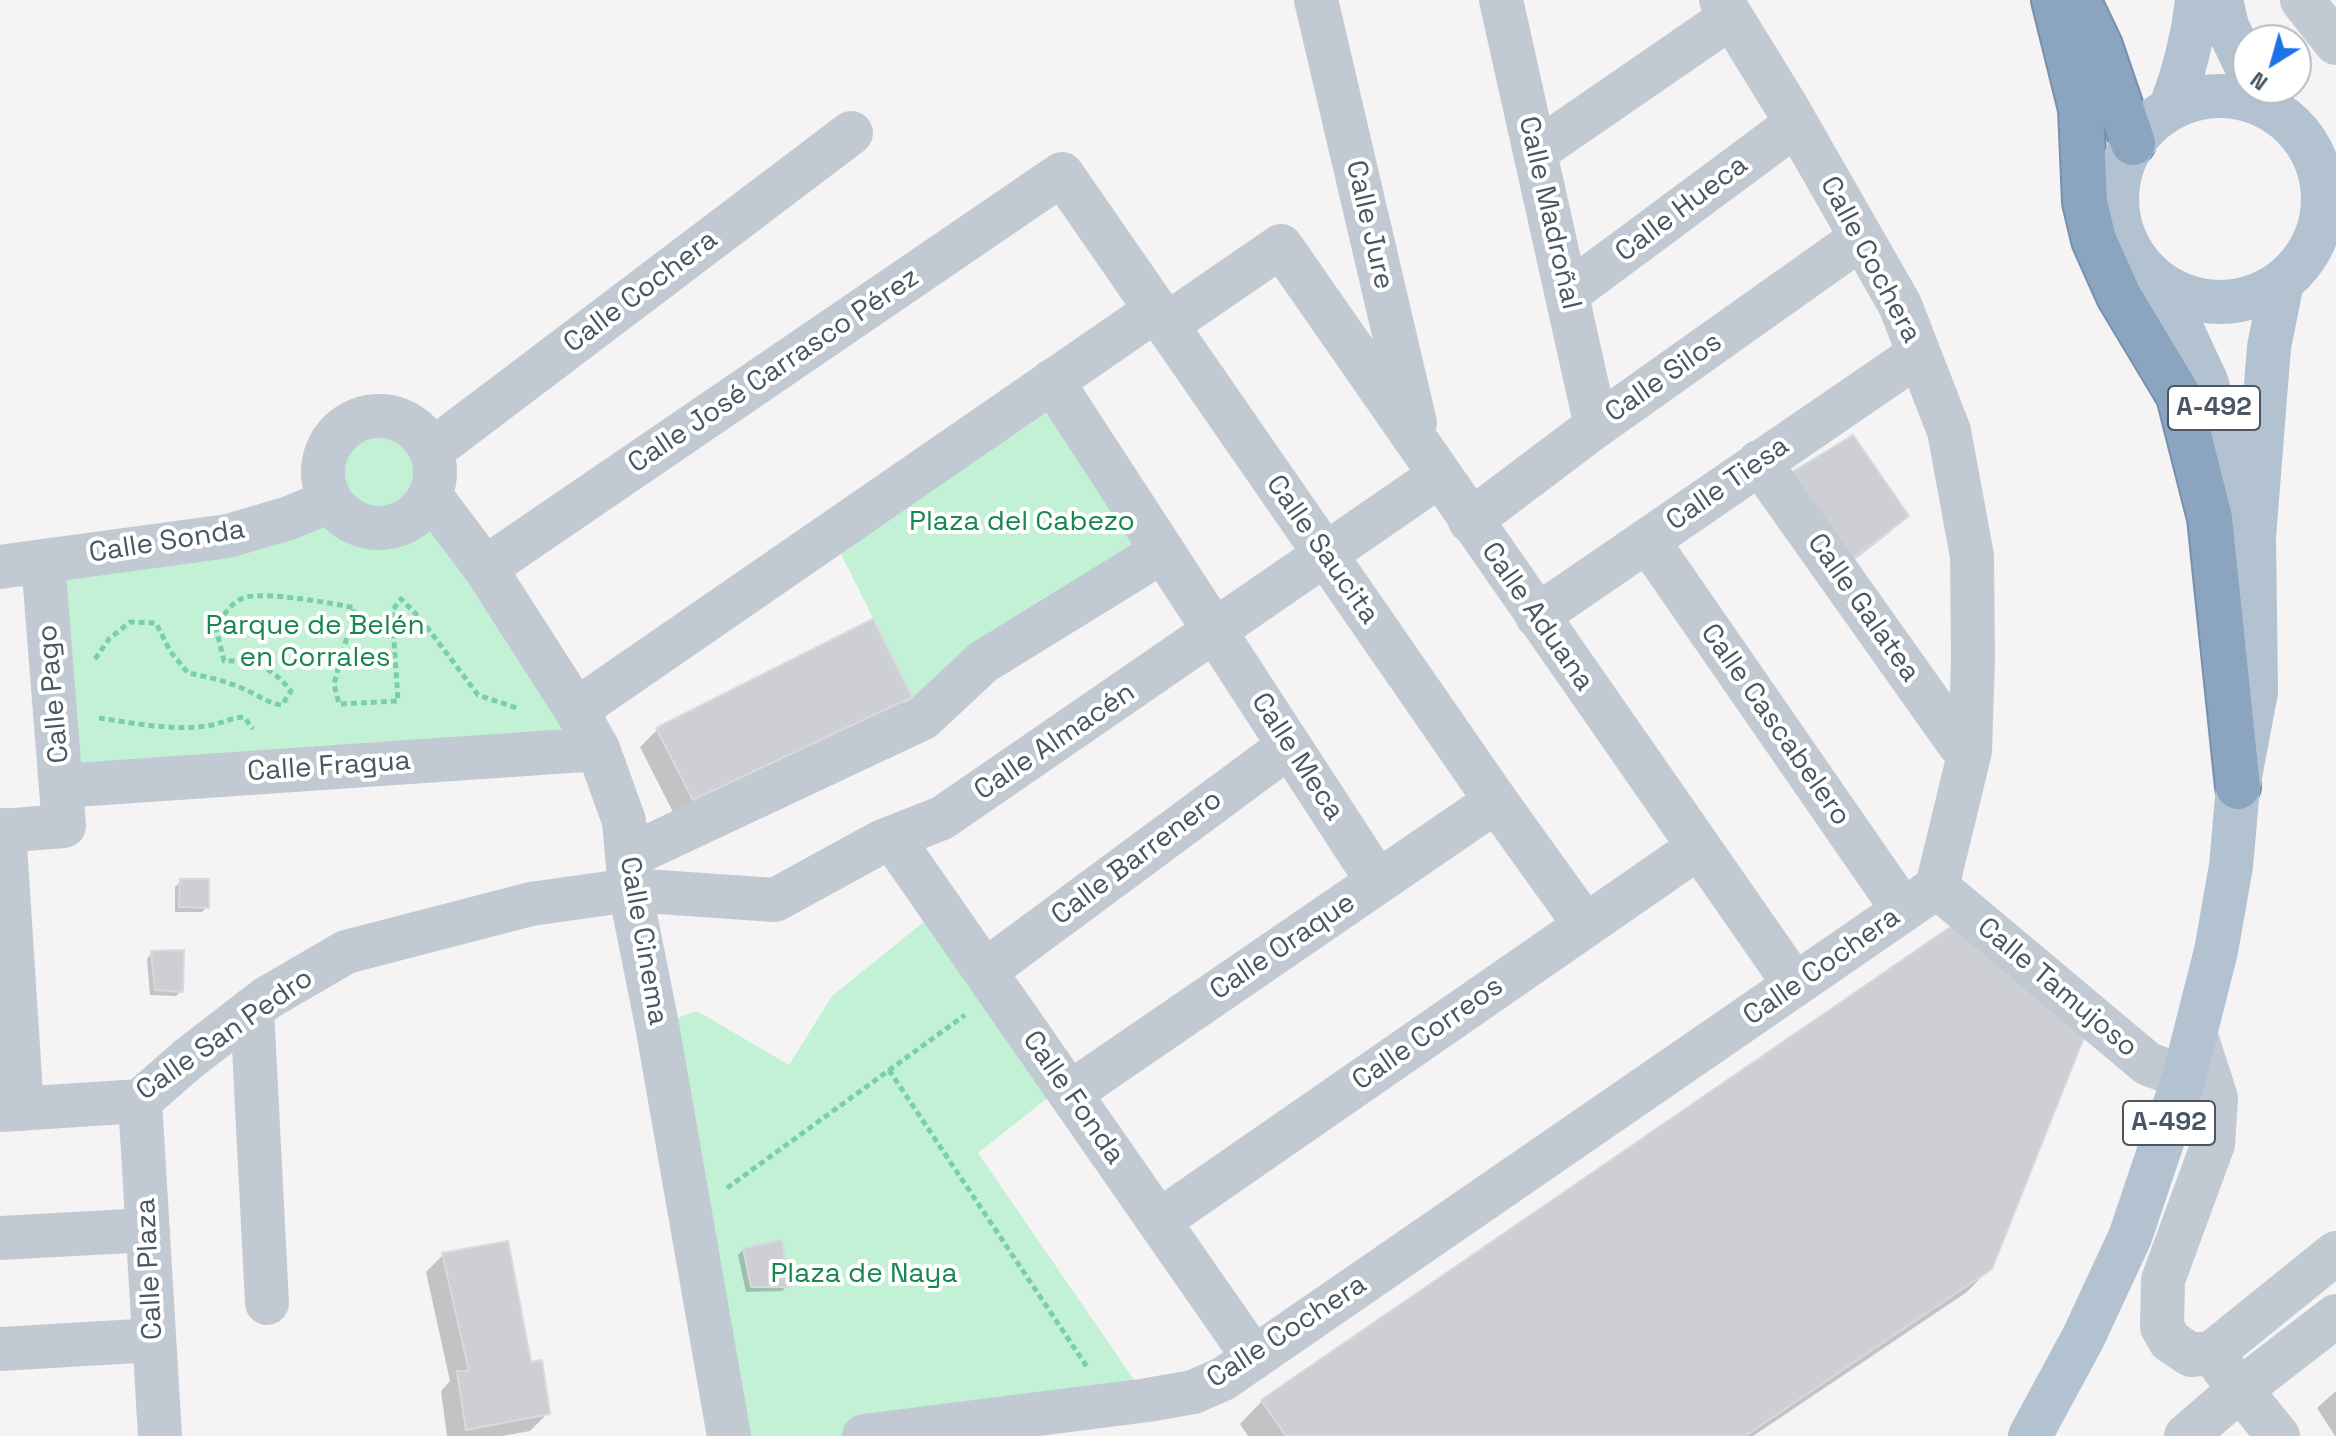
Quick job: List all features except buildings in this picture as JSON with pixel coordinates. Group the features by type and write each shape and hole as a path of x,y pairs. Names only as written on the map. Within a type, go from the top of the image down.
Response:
{"highway":[{"path":"2054,0 2081,109 2085,202 2094,240 2119,296 2179,396 2210,518 2238,787"},
{"path":"2078,0 2100,46 2133,143"}],"main road":[{"name":"A-492","path":"2170,109 2194,33 2197,0"},
{"name":"A-492","path":"2221,0 2232,36"},
{"name":"A-492","path":"2232,96 2201,98 2170,109 2149,124 2133,143 2120,172 2117,203 2123,234 2138,261 2161,284 2190,298 2222,303 2253,298 2282,282 2306,257 2321,225 2324,191 2315,157 2295,127 2273,104"},
{"name":"A-492","path":"2030,1436 2083,1338 2130,1237 2184,1077 2216,951 2231,866 2238,787 2256,692 2254,537 2269,347 2282,282"},
{"name":"A-492","path":"2161,284 2206,381 2254,537"}],"street":[{"name":"Calle Jure","path":"1316,0 1430,463"},
{"path":"2302,0 2336,43"},
{"name":"Calle Madroñal","path":"1515,7 1535,152 1596,426"},
{"path":"1535,152 1726,9"},
{"name":"Calle Cochera","path":"864,1436 1193,1392 1223,1379 1920,899 1970,751 1972,556 1949,431 1900,305 1726,9"},
{"name":"Calle Hueca","path":"1567,294 1796,124"},
{"name":"Calle Cochera","path":"431,451 851,133"},
{"name":"Calle Saucita","path":"1062,174 1585,925"},
{"name":"Calle José Carrasco Pérez","path":"485,568 1062,174"},
{"name":"Calle Silos","path":"1470,521 1596,426 1861,238"},
{"name":"Calle Aduana","path":"1161,317 1281,246 1795,985"},
{"path":"576,710 1052,381 1161,317"},
{"name":"Calle Tiesa","path":"1537,616 1919,354"},
{"name":"Calle Meca","path":"1052,381 1378,882"},
{"path":"371,417 389,417 407,424 421,435 431,451 434,466 430,495 420,510 394,526 379,528 351,521 330,501 324,484 323,466 328,448 339,433 353,422 371,417"},
{"name":"Calle Galatea","path":"1759,462 1959,744 1970,751"},
{"name":"Calle Almacén","path":"629,874 775,900 892,838 942,818 1325,554 1430,463"},
{"name":"Calle Cinema","path":"430,495 485,568 576,710 598,749 624,821 629,874 729,1436"},
{"name":"Calle Sonda","path":"0,567 228,536 289,518 330,501"},
{"name":"Calle Cascabelero","path":"1647,540 1920,899"},
{"path":"629,874 923,718 983,662 1163,551"},
{"name":"Calle Pago","path":"43,561 63,806"},
{"name":"Calle Barrenero","path":"992,981 1289,746"},
{"name":"Calle Fragua","path":"2,831 63,806 251,772 598,749"},
{"name":"Calle Oraque","path":"1070,1093 1496,801"},
{"path":"2,831 11,1110"},
{"name":"Calle Fonda","path":"892,838 1254,1358"},
{"name":"Calle Correos","path":"1159,1221 1699,847"},
{"name":"Calle San Pedro","path":"11,1110 140,1101 252,1009 346,952 531,904 629,874"},
{"name":"Calle Tamujoso","path":"1920,899 2148,1064 2184,1077"},
{"path":"252,1009 267,1303"},
{"path":"2196,1036 2216,1098 2213,1144 2163,1280 2162,1327 2170,1341 2191,1355 2212,1353 2336,1253"},
{"name":"Calle Plaza","path":"140,1101 160,1436"},
{"path":"0,1238 148,1230"},
{"path":"2186,1436 2240,1389 2336,1316"},
{"path":"0,1349 154,1340"},
{"path":"2212,1353 2278,1436"}],"path":[{"path":"93,668 95,657 109,639 130,622 156,623 170,651 188,673 246,690 267,703 282,705 291,691 279,676 261,664 244,660 224,661 216,628 225,611 245,597 331,603 355,608 334,684 339,704 398,701 392,611 401,599 420,618 478,695 528,712 576,710"},
{"path":"98,718 163,726 207,726 244,717 257,735 251,772"},
{"path":"690,1214 889,1070 992,981"},
{"path":"889,1070 1112,1404"}],"green space":[{"name":"Plaza del Cabezo","path":"1052,381 1163,551 923,718 831,534"},
{"path":"380,430 397,433 411,443 421,457 424,474 421,491 411,505 397,515 380,518 363,515 349,505 339,491 336,474 339,457 349,443 363,433"},
{"name":"Parque de Belén en Corrales","path":"420,510 598,749 61,786 43,561 340,512 360,524 380,527 400,522"},
{"name":"Plaza de Naya","path":"941,908 1064,1085 978,1153 1148,1400 864,1436 729,1436 657,1025 697,1011 789,1065 832,996"}]}
